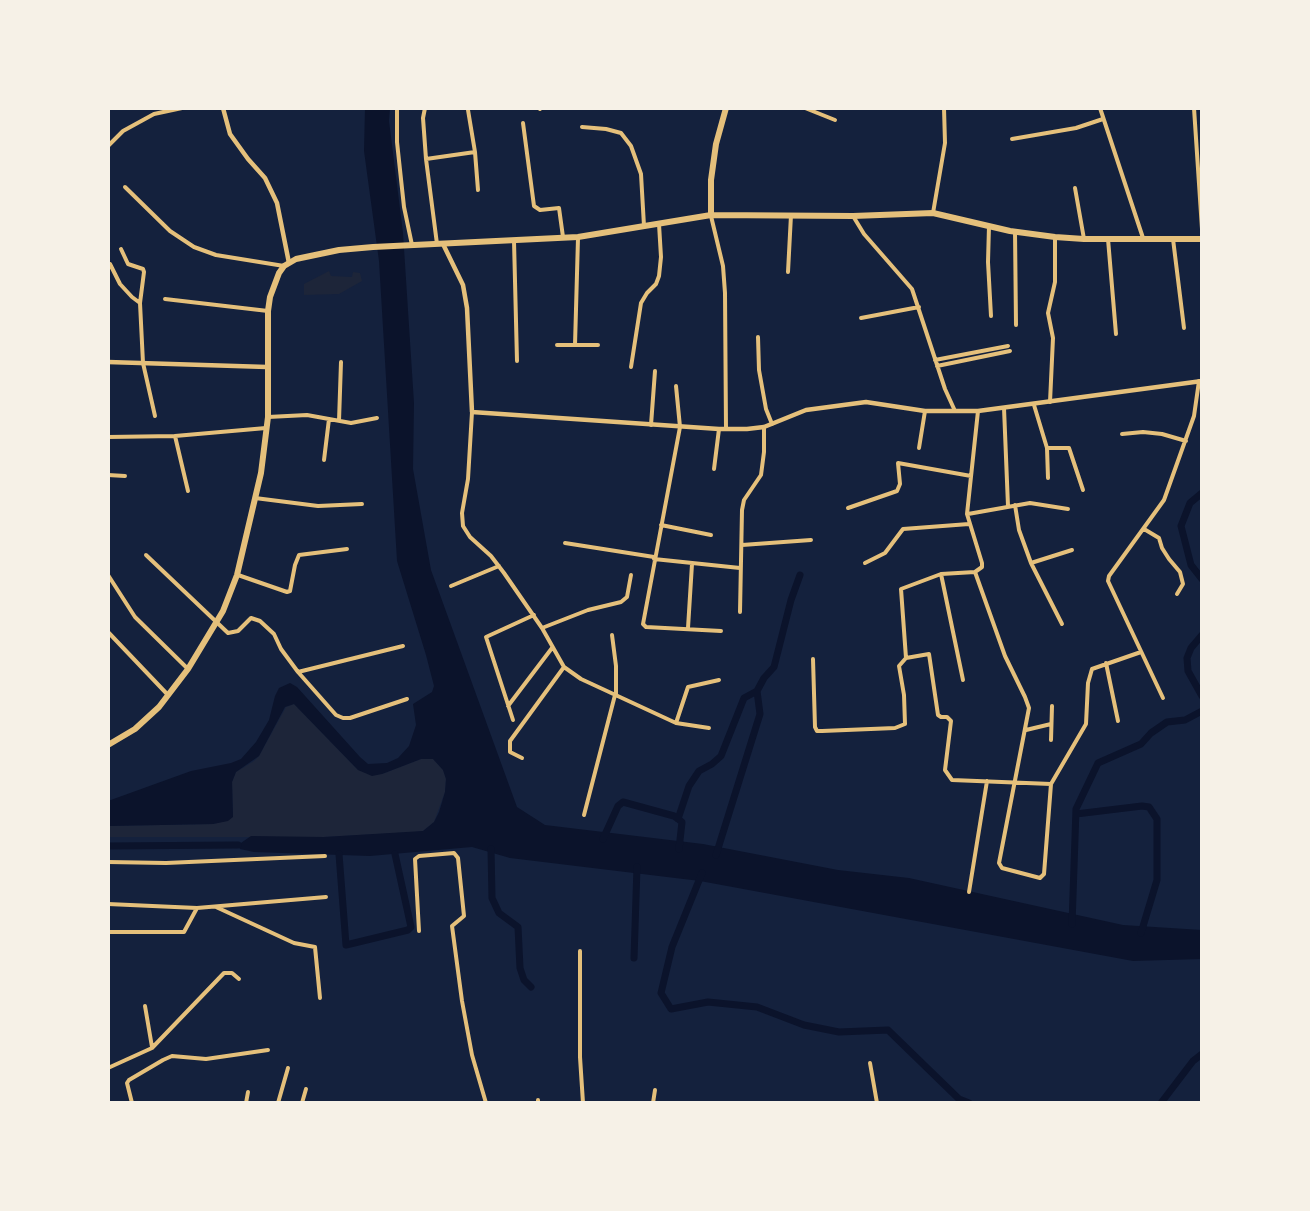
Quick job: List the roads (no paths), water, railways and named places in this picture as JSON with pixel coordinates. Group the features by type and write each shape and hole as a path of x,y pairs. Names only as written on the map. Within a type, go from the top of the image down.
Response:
{"main road":[{"path":"711,215 711,180 716,144 726,108"},
{"path":"108,745 135,729 159,707 188,669 218,622 237,575 261,473 267,417 268,311 273,286 287,265 296,259 339,250 374,247 578,237 711,215 853,216 933,213 989,226 1055,237 1202,239"}],"street":[{"path":"108,146 123,131 154,114 182,108"},
{"path":"125,187 170,231 194,247 216,255 287,265 277,203 265,178 230,134 223,108"},
{"path":"397,108 398,153 411,245"},
{"path":"425,108 423,118 426,159 440,244 463,285 467,308 472,412 468,479 462,513 463,526 470,537 499,566 534,615 564,667 581,679 676,723 709,728"},
{"path":"805,108 836,120"},
{"path":"933,213 945,143 944,108"},
{"path":"1100,108 1144,239"},
{"path":"1194,108 1202,229"},
{"path":"468,110 478,190"},
{"path":"1012,139 1076,128 1103,119"},
{"path":"523,123 534,206 540,210 559,208 563,237"},
{"path":"582,127 606,129 621,134 631,146 641,174 644,226"},
{"path":"426,159 475,152"},
{"path":"1075,188 1084,239"},
{"path":"711,215 723,266 726,293 726,429"},
{"path":"789,272 791,215"},
{"path":"853,216 864,234 912,289 945,389 956,412"},
{"path":"631,367 641,303 656,284 659,276 661,257 659,224"},
{"path":"989,226 991,316"},
{"path":"1015,231 1016,325"},
{"path":"575,345 578,237"},
{"path":"1050,402 1053,338 1048,313 1055,282 1055,237"},
{"path":"1108,239 1116,334"},
{"path":"1173,239 1184,328"},
{"path":"514,241 517,361"},
{"path":"121,249 129,264 143,269 140,303 143,363 155,416"},
{"path":"110,264 120,284 140,303"},
{"path":"165,299 268,311"},
{"path":"861,318 919,306"},
{"path":"758,337 759,370 766,409 772,424"},
{"path":"556,345 598,345"},
{"path":"936,363 1009,348"},
{"path":"108,362 267,367"},
{"path":"339,421 341,362"},
{"path":"651,424 655,371"},
{"path":"472,412 726,429 764,427 806,410 866,402 925,411 978,411 1201,381 1194,416 1164,500 1109,576 1108,582 1163,699"},
{"path":"676,386 680,427 643,624 646,627 721,631"},
{"path":"1034,405 1047,448 1048,478"},
{"path":"1004,408 1008,507"},
{"path":"919,448 925,411"},
{"path":"906,658 901,590 940,574 975,572 982,567 967,514 978,411"},
{"path":"267,417 307,415 351,423 377,418"},
{"path":"324,460 329,419"},
{"path":"740,612 742,510 744,500 761,475 764,427"},
{"path":"108,437 175,436 266,428"},
{"path":"714,468 719,429"},
{"path":"1122,434 1143,432 1162,434 1186,441"},
{"path":"175,436 188,491"},
{"path":"1047,448 1069,448 1083,490"},
{"path":"848,508 897,491 900,484 897,466 901,462 971,476"},
{"path":"108,475 125,476"},
{"path":"255,498 318,506 362,504"},
{"path":"967,514 1030,503 1068,509"},
{"path":"1015,505 1019,530 1031,563 1062,624"},
{"path":"866,563 885,553 903,529 969,524"},
{"path":"661,525 711,535"},
{"path":"1144,529 1159,538 1168,559 1180,572 1183,584 1177,594"},
{"path":"742,545 811,540"},
{"path":"565,543 692,564 740,568"},
{"path":"237,575 286,592 290,591 299,555 346,549"},
{"path":"1031,563 1072,550"},
{"path":"146,555 228,633 238,631 251,618 260,621 274,634 281,649 298,672 336,715 350,718 407,699"},
{"path":"688,628 692,564"},
{"path":"452,586 499,566"},
{"path":"975,572 1005,656 1029,708 999,863 1002,868 1040,878 1044,874 1052,784 1086,724 1088,683 1092,669 1141,652"},
{"path":"940,574 963,680"},
{"path":"108,575 135,617 188,669"},
{"path":"542,628 588,610 621,602 627,597 631,575"},
{"path":"513,720 486,638 534,615"},
{"path":"108,632 168,694"},
{"path":"584,815 616,695 616,666 612,635"},
{"path":"298,672 403,646"},
{"path":"508,706 552,648"},
{"path":"813,659 817,731 895,728 905,724 904,695 898,666 906,658 927,654 930,656 938,715 947,717 951,722 945,770 948,776 952,780 1052,784"},
{"path":"1106,663 1118,721"},
{"path":"522,758 510,752 510,741 564,667"},
{"path":"676,723 687,687 719,680"},
{"path":"1051,740 1052,706"},
{"path":"1025,730 1051,724"},
{"path":"969,892 987,781"},
{"path":"418,931 414,859 419,856 454,853 458,858 464,916 452,926 472,1055 486,1103"},
{"path":"108,862 166,863 326,856"},
{"path":"108,904 197,908 326,897"},
{"path":"214,906 294,943 315,947 320,998"},
{"path":"108,932 184,932 197,908"},
{"path":"580,951 579,1057 583,1103"},
{"path":"108,1068 152,1048 224,973 232,973 239,979"},
{"path":"145,1006 152,1048"},
{"path":"132,1103 127,1083 129,1080 172,1056 206,1059 268,1050"},
{"path":"870,1063 877,1103"},
{"path":"278,1103 288,1068"},
{"path":"302,1103 306,1089"},
{"path":"653,1103 655,1090"},
{"path":"246,1103 248,1092"}],"waterway":[{"path":"1202,493 1190,503 1181,526 1191,565 1202,579"},
{"path":"716,855 760,714 757,691 764,678 774,667 791,600 800,575"},
{"path":"1202,635 1191,648 1187,658 1188,671 1202,696"},
{"path":"678,819 689,786 699,771 721,756 744,698 757,691"},
{"path":"1072,924 1076,809 1098,763 1141,744 1151,733 1167,722 1185,720 1202,711"},
{"path":"603,839 618,806 623,802 674,816 682,822 679,849"},
{"path":"1076,814 1142,806 1149,807 1157,819 1157,880 1141,933"},
{"path":"108,846 238,845"},
{"path":"491,849 492,898 499,913 518,927 520,968 524,980 531,987"},
{"path":"339,854 346,945 408,930 411,927 395,854"},
{"path":"634,958 637,867"},
{"path":"702,873 672,947 661,993 671,1009 708,1002 757,1007 804,1025 839,1032 888,1030 959,1099 969,1103"},
{"path":"1161,1103 1193,1061 1202,1054"}]}
